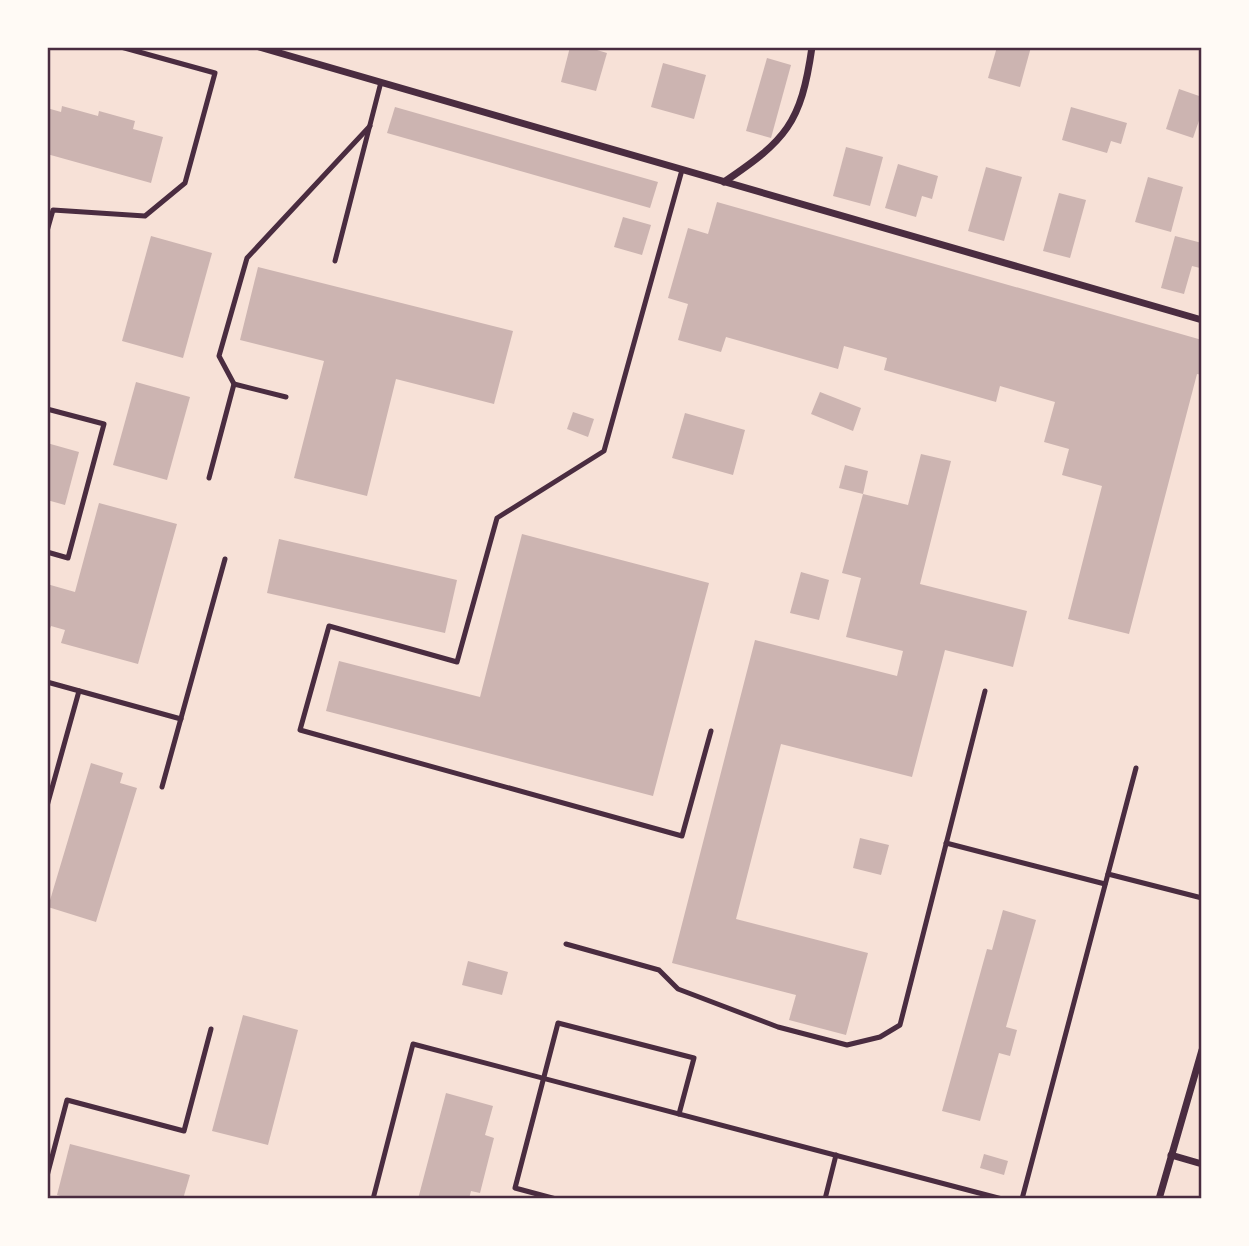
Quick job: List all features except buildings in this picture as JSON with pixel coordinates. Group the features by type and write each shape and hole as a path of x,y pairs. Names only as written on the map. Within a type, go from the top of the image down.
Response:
{"street":[{"path":"260,47 1202,320"},
{"path":"724,182 771,150 795,118 808,75 812,47"},
{"path":"1159,1199 1198,1075 1202,1050"},
{"path":"1171,1155 1202,1164"}],"lane":[{"path":"47,231 53,210 145,216 185,183 215,73 121,47"},
{"path":"335,261 381,82"},
{"path":"209,478 234,384 219,356 247,258 370,126"},
{"path":"682,170 604,451 497,517 457,662 329,626 300,730 682,836 711,730"},
{"path":"234,384 286,397"},
{"path":"47,408 104,424 68,558 47,552"},
{"path":"162,787 225,559"},
{"path":"47,682 181,719"},
{"path":"47,806 79,691"},
{"path":"566,944 659,970 678,989 778,1027 846,1045 880,1037 900,1025 985,691"},
{"path":"1022,1199 1136,768"},
{"path":"946,843 1105,884"},
{"path":"1108,874 1202,898"},
{"path":"556,1199 515,1188 558,1023 694,1058 679,1114"},
{"path":"47,1176 67,1100 184,1131 211,1029"},
{"path":"373,1199 413,1044 1002,1199"},
{"path":"825,1199 836,1155"}]}
